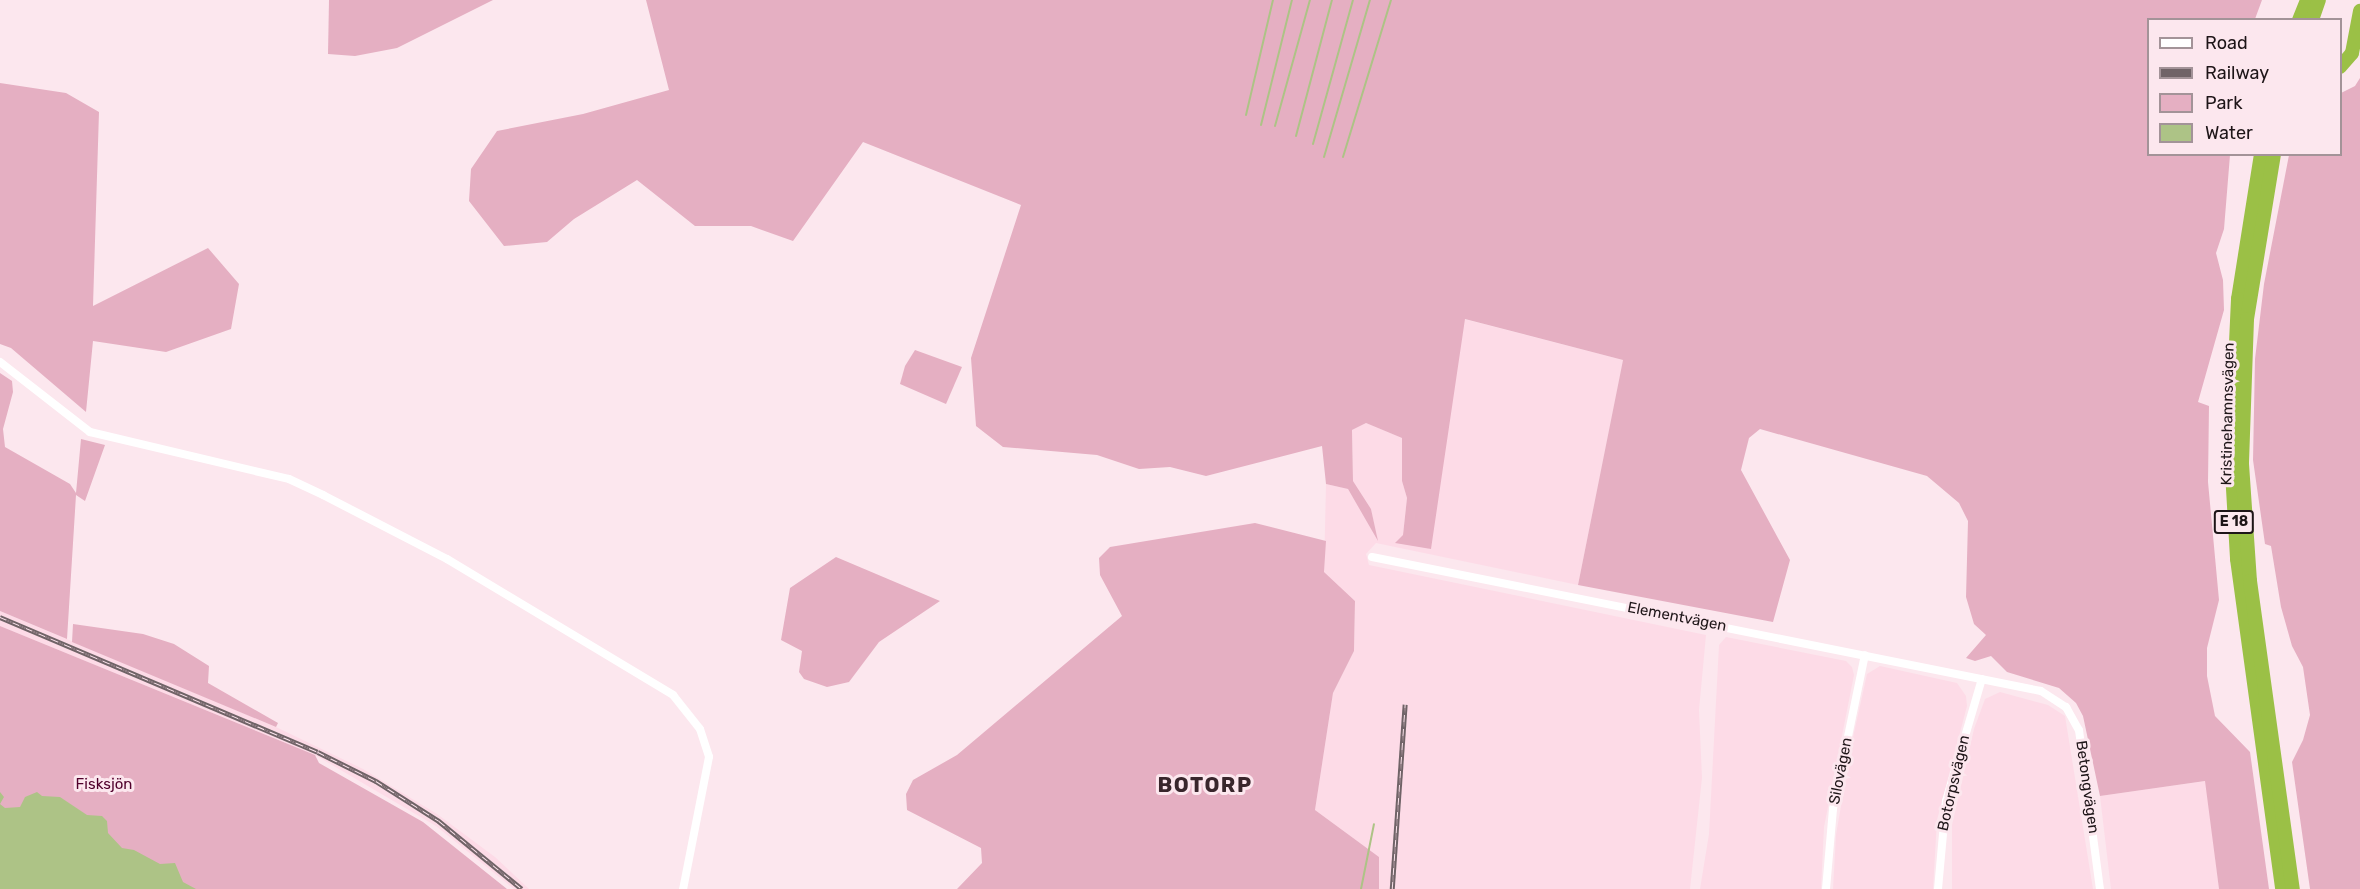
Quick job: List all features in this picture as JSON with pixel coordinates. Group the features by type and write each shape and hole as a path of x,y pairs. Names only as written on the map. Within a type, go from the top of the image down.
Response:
{"highway":[{"path":"2301,18 2307,0"},
{"path":"2313,18 2319,0"},
{"path":"2342,65 2352,53 2360,11"},
{"name":"Kristinehamnsvägen","path":"2261,156 2238,299 2231,454 2243,610 2282,889"},
{"name":"Kristinehamnsvägen","path":"2274,156 2247,319 2242,464 2250,581 2293,889"}],"street":[{"path":"0,362 90,432 289,479 323,495 447,559 673,695 700,729 709,757 683,889"},
{"name":"Elementvägen","path":"1372,557 1982,679"},
{"name":"Silovägen","path":"1826,889 1833,809 1865,655"},
{"name":"Botorpsvägen","path":"1938,889 1946,801 1982,679"},
{"name":"Betongvägen","path":"1982,679 2042,691 2061,703 2074,718 2082,745 2100,889"}],"shaded area":[{"path":"1464,319 1623,360 1578,585 1376,543 1366,554 1369,565 1706,635 1699,710 1702,778 1690,889 1379,889 1379,857 1315,810 1333,693 1354,651 1355,601 1324,572 1326,484 1348,489 1377,537 1371,509 1353,481 1352,430 1366,423 1402,438 1402,481 1407,498 1403,535 1430,549"},
{"path":"0,611 276,727 363,769 437,814 495,857 529,889 514,889 436,826 315,755 0,626"},
{"path":"1726,637 1846,661 1852,667 1854,675 1824,827 1821,889 1700,889 1709,834 1719,645"},
{"path":"1880,666 1957,683 1966,696 1967,706 1937,820 1933,889 1833,889 1836,835 1852,742 1867,674"},
{"path":"2000,692 2048,705 2065,716 2093,889 1952,889 1952,825 1974,729 1985,699"},
{"path":"2206,781 2219,889 2111,889 2100,796"}],"green space":[{"path":"329,0 493,0 397,48 355,56 328,54"},
{"path":"646,0 2262,0 2255,18 2147,18 2147,156 2230,156 2224,229 2216,253 2223,280 2224,310 2198,402 2209,406 2208,482 2219,600 2207,648 2207,676 2215,716 2250,752 2269,889 2219,889 2205,781 2100,796 2083,716 2076,703 2059,688 2007,672 1991,656 1975,661 1966,658 1986,635 1974,624 1966,597 1968,521 1959,503 1927,476 1760,429 1749,438 1741,470 1790,560 1773,622 1578,585 1623,360 1465,319 1431,549 1395,543 1403,535 1407,498 1402,481 1402,438 1366,423 1352,430 1353,481 1371,509 1378,541 1348,489 1326,484 1322,446 1206,476 1170,467 1139,469 1097,455 1003,447 976,426 971,358 1021,205 863,142 793,241 751,226 695,226 637,180 574,219 547,242 504,246 469,201 471,169 497,131 583,114 669,90"},
{"path":"2360,78 2360,889 2310,889 2292,762 2303,740 2310,715 2303,667 2292,646 2281,607 2271,546 2265,544 2253,460 2255,359 2264,284 2289,156 2342,156 2342,92 2355,86"},
{"path":"0,83 66,93 99,112 93,306 208,248 239,284 231,329 166,352 93,341 86,412 11,348 0,344"},
{"path":"915,350 962,367 946,404 900,384 905,366"},
{"path":"0,373 12,381 13,392 3,429 5,447 70,484 76,493 81,439 105,445 85,501 76,495 67,639 0,611"},
{"path":"1255,523 1326,541 1324,572 1355,601 1354,651 1333,693 1315,810 1379,857 1379,889 957,889 982,863 981,848 907,810 906,794 913,780 957,755 1122,616 1100,575 1099,558 1110,547"},
{"path":"836,557 940,601 879,642 849,682 827,687 804,679 799,672 802,651 781,640 790,588"},
{"path":"73,624 143,634 174,644 209,666 208,683 278,723 276,727 72,642"},
{"name":"Fisksjön","path":"0,626 315,755 319,763 423,822 507,889 0,889"}],"water":[{"path":"0,792 4,797 0,804"},
{"name":"Fisksjön","path":"37,792 42,796 60,797 87,815 102,816 107,821 108,833 122,848 134,850 160,864 175,863 183,882 196,889 0,889 0,804 5,808 20,807 25,797"}],"waterway":[{"path":"1246,115 1273,0"},
{"path":"1261,125 1292,0"},
{"path":"1275,126 1310,0"},
{"path":"1296,136 1332,0"},
{"path":"1313,144 1353,0"},
{"path":"1324,157 1370,0"},
{"path":"1343,157 1391,0"},
{"path":"1361,889 1374,824"}],"railway":[{"path":"0,617 318,752 376,781 439,821 522,889"},
{"path":"1392,889 1405,704"}],"district":[{"name":"BOTORP","path":"1205,785"}]}
